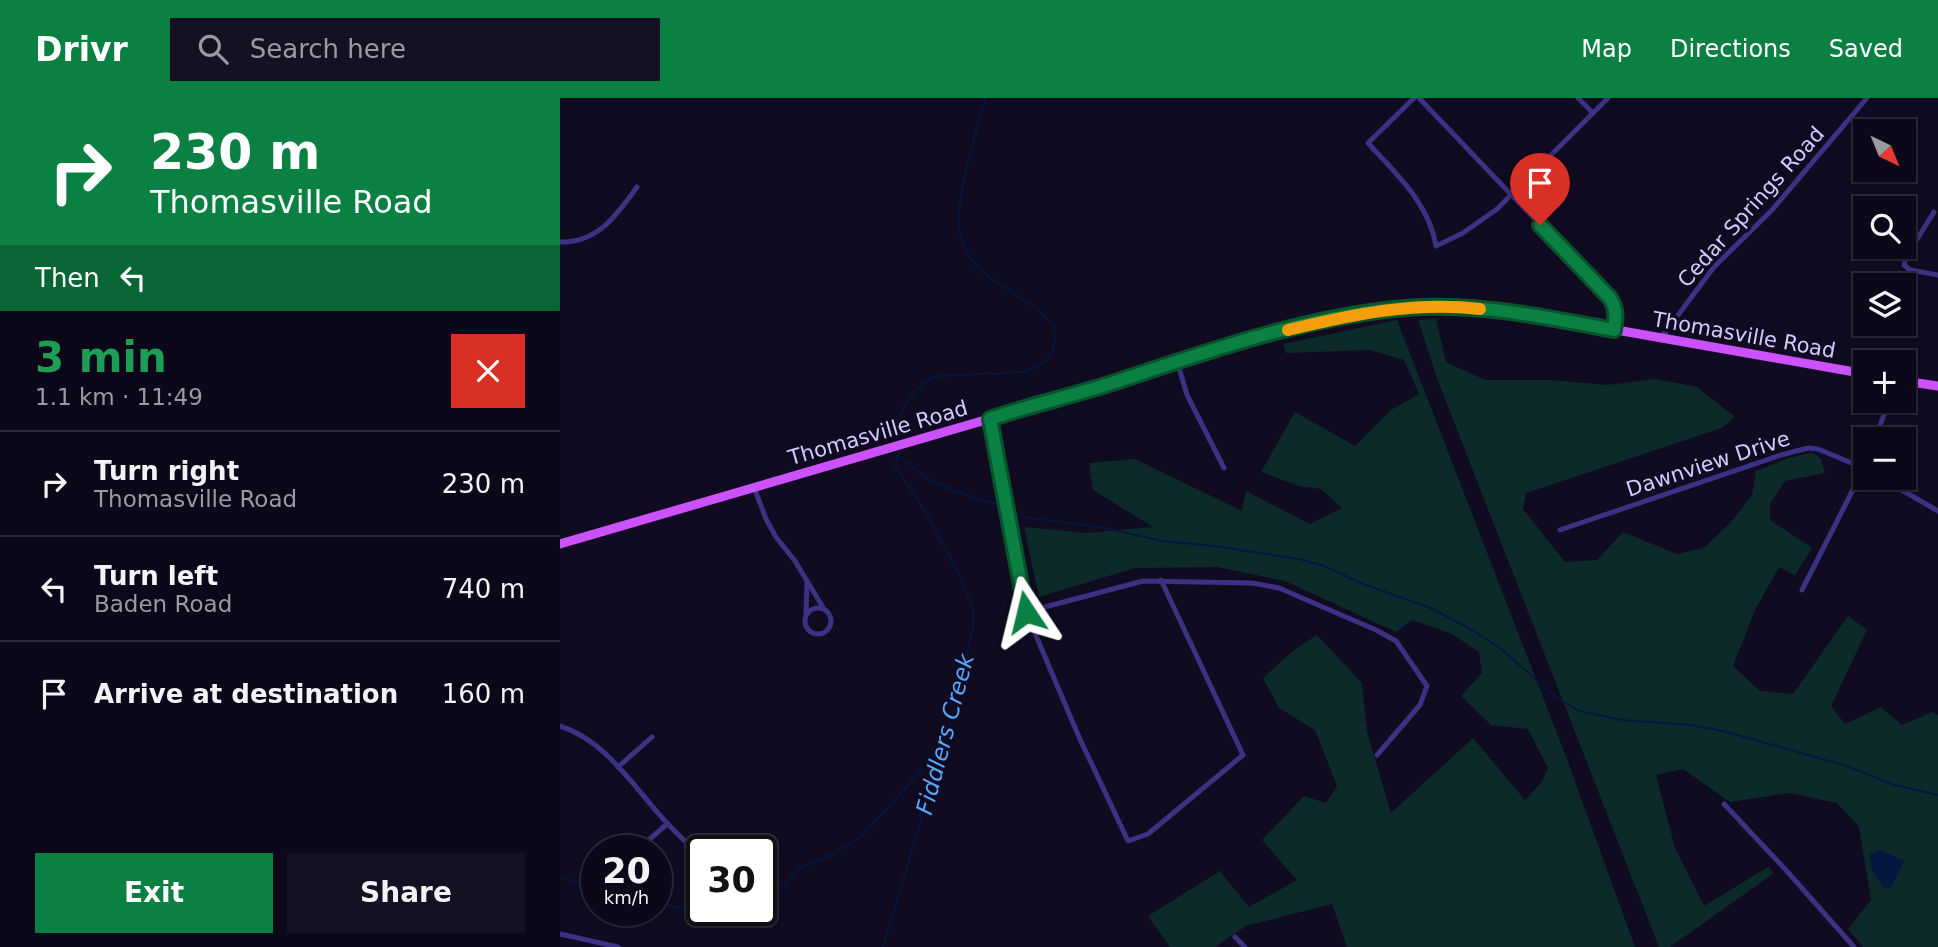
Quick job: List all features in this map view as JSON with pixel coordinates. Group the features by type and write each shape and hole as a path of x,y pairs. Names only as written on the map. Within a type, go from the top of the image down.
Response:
{"main road":[{"name":"Thomasville Road","path":"560,544 990,419 1177,361 1339,317 1405,308 1467,307 1526,314 1853,372"},
{"path":"1916,383 1938,386"}],"street":[{"path":"1608,98 1510,194 1479,223 1436,246 1426,214 1416,196 1368,143 1417,98 1510,194 1610,298 1615,306 1614,330"},
{"path":"1578,98 1592,113"},
{"name":"Cedar Springs Road","path":"1661,338 1714,267 1772,210 1867,98"},
{"path":"560,242 584,239 604,230 637,187"},
{"path":"1934,212 1906,257 1904,265 1910,270 1938,275"},
{"path":"1177,361 1187,395 1224,468"},
{"path":"990,419 1026,612 1079,737 1128,841 1148,834 1243,755 1161,580"},
{"name":"Dawnview Drive","path":"1560,530 1808,448 1853,462"},
{"path":"754,487 776,537 830,615 832,622 821,635 815,635 806,627 807,582"},
{"path":"1802,590 1854,490"},
{"path":"1902,490 1938,511"},
{"path":"1026,612 1125,584 1161,580 1252,583 1279,588 1396,641 1427,686 1420,705 1377,755"},
{"path":"806,615 815,608 824,609"},
{"path":"560,726 588,738 686,842"},
{"path":"618,767 652,737"},
{"path":"1724,804 1854,947"},
{"path":"654,835 667,824"},
{"path":"560,934 596,945 618,947"},
{"path":"1235,937 1245,947"}],"green space":[{"path":"1436,319 1446,362 1485,380 1552,380 1607,385 1656,379 1697,387 1735,417 1722,428 1526,493 1523,509 1565,562 1597,560 1623,532 1677,554 1704,548 1732,521 1752,495 1756,471 1812,452 1821,459 1825,473 1785,481 1770,504 1770,520 1812,548 1795,575 1779,567 1755,610 1733,666 1760,691 1793,694 1848,616 1867,630 1831,706 1845,724 1881,707 1902,725 1932,712 1938,715 1938,947 1863,947 1848,929 1871,900 1859,827 1837,803 1789,793 1730,802 1683,769 1656,775 1675,848 1704,906 1768,867 1774,873 1670,947 1659,947 1438,381 1418,320"},
{"path":"1397,320 1565,754 1635,947 1347,947 1332,904 1246,926 1215,947 1170,947 1148,916 1220,871 1249,907 1297,880 1262,840 1304,796 1326,803 1337,786 1315,730 1279,708 1263,678 1294,650 1317,635 1362,683 1367,732 1391,813 1473,738 1525,800 1541,783 1548,768 1528,729 1491,725 1461,696 1482,673 1479,652 1452,634 1412,620 1396,632 1285,581 1217,567 1135,568 1039,597 1024,527 1087,533 1153,527 1093,490 1089,463 1135,459 1242,511 1246,491 1310,524 1342,508 1321,489 1299,486 1261,472 1295,412 1355,446 1391,410 1419,394 1404,360 1370,350 1286,353 1283,344"}],"water":[{"path":"1881,850 1904,861 1891,888 1884,888 1871,863 1870,854"}],"waterway":[{"name":"Fiddlers Creek","path":"894,438 903,409 920,386 929,380 938,376 1022,372 1046,361 1053,351 1055,337 1050,322 974,263 965,250 960,235 963,186 985,98"},
{"name":"Fiddlers Creek","path":"883,947 958,697 973,627 973,610 961,578 927,514 895,466 899,452"},
{"path":"898,456 930,480 1000,505"},
{"path":"1016,513 1029,518 1100,527 1163,541 1215,546 1322,565 1363,584 1428,607 1469,628 1501,649 1556,697 1579,711 1622,720 1691,725 1723,731 1847,766 1894,785 1938,795"},
{"path":"777,888 785,884 801,868 860,838 941,753"},
{"path":"560,876 581,883"},
{"path":"672,906 686,910"}],"slow traffic":[{"path":"1288,330 1339,317 1405,308 1480,309"}],"route":[{"path":"1026,612 990,419 1227,346 1339,317 1405,308 1467,307 1526,314 1614,330 1615,306 1610,298 1540,225"}]}
